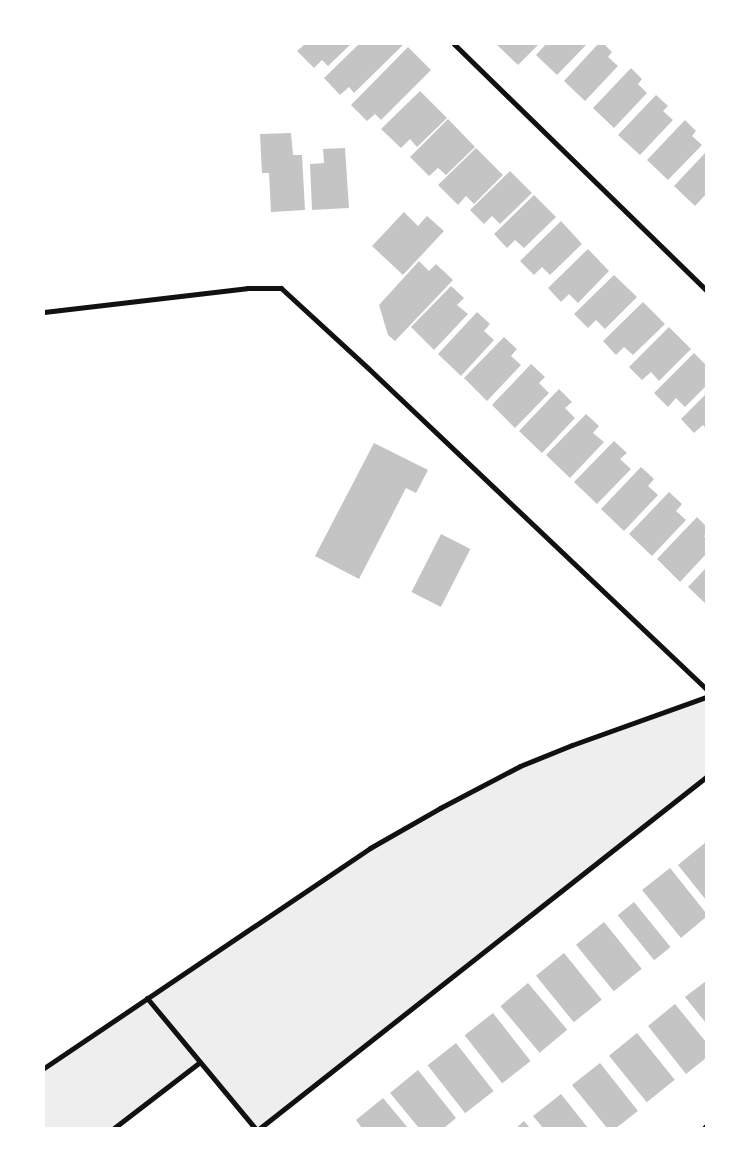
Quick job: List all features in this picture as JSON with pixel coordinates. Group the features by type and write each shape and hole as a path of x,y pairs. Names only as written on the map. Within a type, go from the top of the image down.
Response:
{"street":[{"path":"454,44 706,290"},
{"path":"44,312 247,288 281,288 368,368 706,689"},
{"path":"44,1068 370,848 440,808 520,766 572,744 706,697"},
{"path":"260,1128 706,776"},
{"path":"147,998 255,1128"},
{"path":"114,1128 200,1062"}],"shaded area":[{"path":"706,697 706,777 260,1128 255,1128 200,1062 114,1128 44,1128 44,1068 332,874 498,777 572,745"}],"building":[{"path":"305,44 351,44 328,66 322,60 314,68 297,51"},
{"path":"359,44 404,44 354,93 349,87 340,95 324,78"},
{"path":"496,44 539,44 518,65"},
{"path":"546,44 587,44 557,75 536,55"},
{"path":"598,44 604,44 612,52 608,57 618,66 585,101 564,81"},
{"path":"408,47 431,70 381,120 375,114 367,121 351,105"},
{"path":"631,68 642,79 638,84 647,93 614,128 593,108"},
{"path":"420,91 447,118 417,147 410,139 401,148 381,129"},
{"path":"656,95 668,106 663,111 673,120 640,155 618,135"},
{"path":"448,119 475,147 446,175 438,168 429,176 410,157"},
{"path":"685,120 696,131 692,136 702,145 668,180 647,160"},
{"path":"291,133 293,155 302,155 305,210 271,212 269,173 262,173 260,134"},
{"path":"345,148 349,208 312,210 310,164 324,163 323,149"},
{"path":"476,148 503,175 474,204 466,196 458,205 438,185"},
{"path":"706,152 706,194 695,206 674,186"},
{"path":"510,171 532,193 500,224 492,216 484,224 470,210"},
{"path":"534,195 556,217 524,248 515,240 507,248 494,234"},
{"path":"404,212 418,226 427,216 444,231 403,275 372,246"},
{"path":"561,221 582,244 550,275 542,267 534,275 520,261"},
{"path":"588,249 609,271 578,303 569,294 561,302 548,288"},
{"path":"419,261 429,271 436,264 453,280 395,341 388,335 379,305"},
{"path":"614,275 637,297 605,329 596,320 588,328 574,314"},
{"path":"451,286 464,298 457,305 468,314 434,350 411,327"},
{"path":"643,302 665,324 633,355 624,347 616,355 603,341"},
{"path":"477,312 490,324 484,331 494,340 461,376 438,354"},
{"path":"669,327 691,349 659,381 651,372 642,380 629,367"},
{"path":"504,337 517,349 511,356 521,365 487,401 464,378"},
{"path":"694,353 706,365 706,386 685,407 676,398 668,407 654,393"},
{"path":"531,364 545,377 539,383 549,393 515,428 492,405"},
{"path":"559,389 572,402 565,408 575,418 542,453 519,431"},
{"path":"706,394 706,429 703,425 694,433 681,419"},
{"path":"586,414 599,426 593,433 604,442 570,478 546,455"},
{"path":"614,441 627,453 620,459 631,469 597,504 574,482"},
{"path":"374,443 428,470 416,493 406,488 359,579 315,556"},
{"path":"641,467 654,479 648,486 658,495 624,531 601,509"},
{"path":"669,492 682,504 676,511 686,520 652,556 629,534"},
{"path":"697,517 706,526 706,534 704,536 706,539 706,554 680,582 657,559"},
{"path":"441,534 470,549 441,607 411,592"},
{"path":"706,568 706,604 688,587"},
{"path":"706,842 706,900 678,865"},
{"path":"670,868 706,913 706,917 681,938 642,890"},
{"path":"634,902 671,947 654,960 618,915"},
{"path":"604,922 642,969 614,991 576,945"},
{"path":"564,953 602,1000 574,1022 536,976"},
{"path":"706,981 706,1023 685,997"},
{"path":"528,983 567,1030 540,1053 500,1006"},
{"path":"675,1004 706,1042 706,1058 686,1074 648,1026"},
{"path":"493,1013 531,1061 502,1083 465,1035"},
{"path":"637,1033 675,1080 647,1102 609,1056"},
{"path":"456,1043 494,1091 465,1113 428,1065"},
{"path":"600,1063 638,1111 616,1128 607,1128 572,1085"},
{"path":"418,1070 456,1118 444,1128 419,1128 390,1093"},
{"path":"561,1094 588,1128 543,1128 533,1116"},
{"path":"383,1098 408,1128 362,1128 356,1120"},
{"path":"524,1121 530,1128 516,1128"}]}
